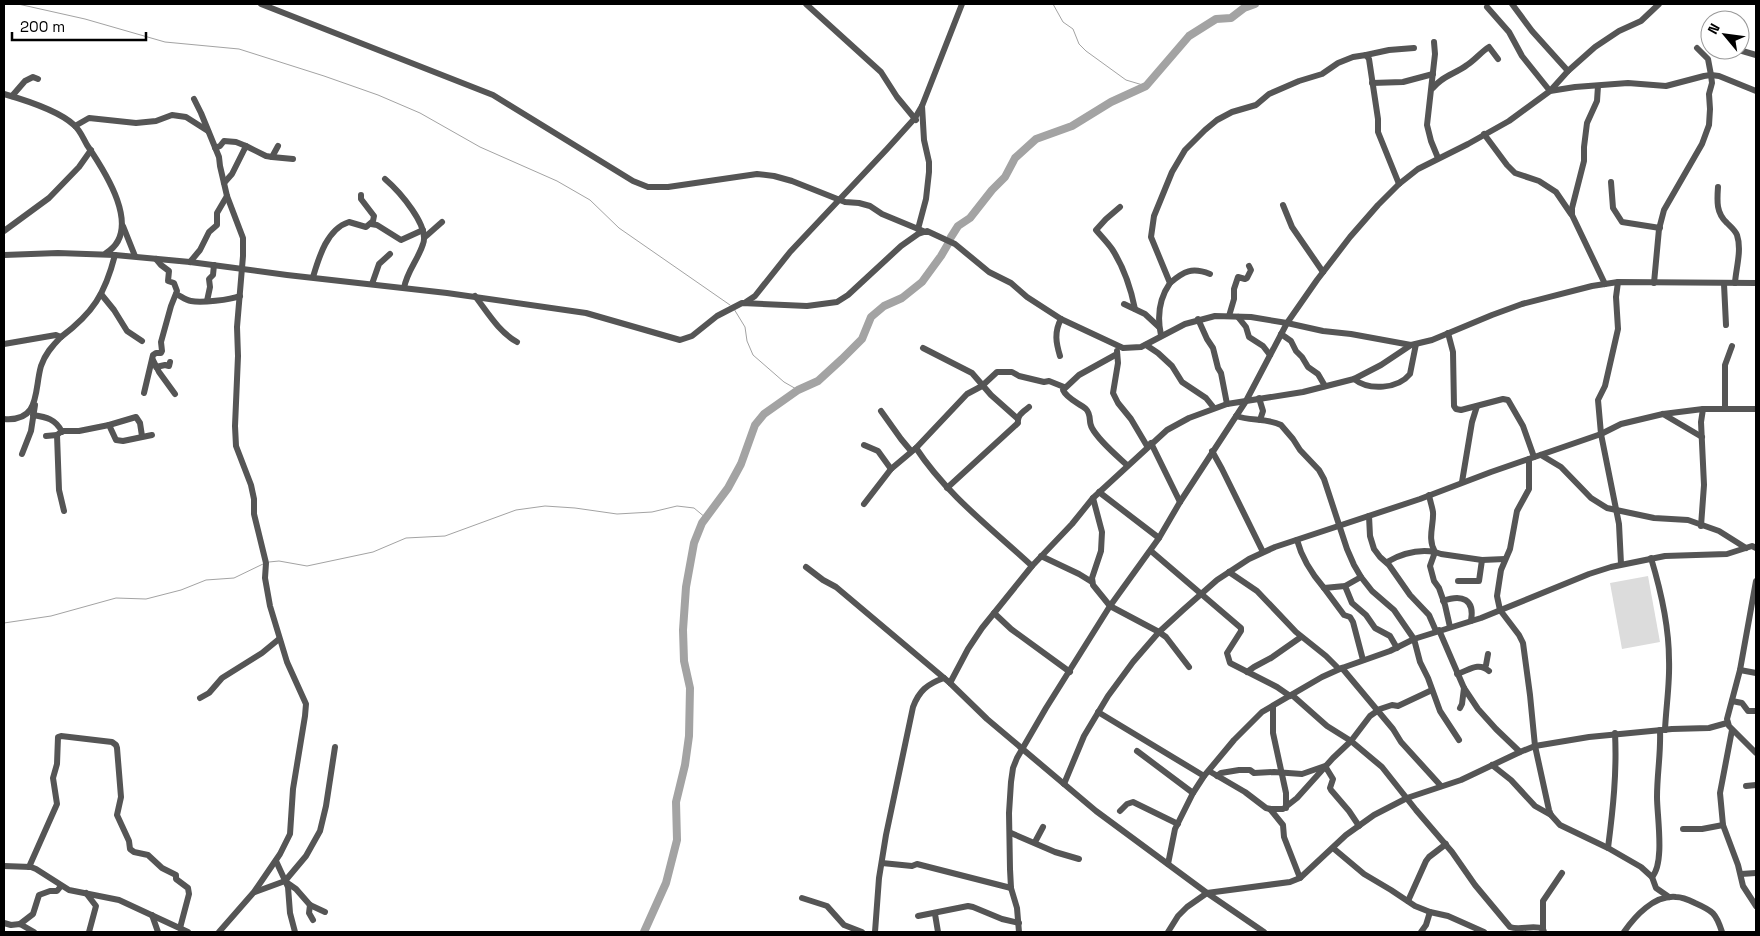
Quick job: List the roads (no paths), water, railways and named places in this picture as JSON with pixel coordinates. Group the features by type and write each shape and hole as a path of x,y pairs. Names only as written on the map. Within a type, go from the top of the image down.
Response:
{"street":[{"path":"261,4 493,94 633,181 647,187 668,187 757,174 792,181 849,203 866,205 882,214 920,230 932,232 955,244 989,272 1011,283 1027,297 1061,319 1115,345 1130,349 1146,345 1161,335 1185,324 1214,316 1287,323 1323,331 1414,345"},
{"path":"806,4 881,72 897,97 922,128"},
{"path":"4,255 58,252 135,256 475,296 586,313 680,340 692,336 717,316 755,296 790,252 914,118 922,106 962,4"},
{"path":"1512,4 1532,31 1568,71"},
{"path":"1020,932 1011,888 1010,869 1010,813 1013,768 1046,708 1110,606 1151,551 1212,451 1246,401 1287,323 1350,237 1399,184 1418,168 1468,144 1509,121 1550,91 1568,71 1595,47 1619,31 1641,21 1659,4"},
{"path":"1486,7 1509,32 1522,56 1550,91"},
{"path":"1434,42 1435,54 1427,125 1438,158"},
{"path":"1432,89 1438,81 1465,67 1489,47 1498,59"},
{"path":"1170,283 1151,237 1154,216 1172,172 1185,150 1205,130 1217,120 1232,112 1256,105 1270,94 1299,81 1322,74 1338,63 1353,57 1389,50 1414,48"},
{"path":"1654,283 1660,228 1666,206 1707,133 1710,117 1708,94 1712,83 1708,59 1697,48"},
{"path":"1366,55 1369,59 1378,119 1378,132 1399,184"},
{"path":"1372,83 1403,82 1433,74"},
{"path":"1550,91 1628,83 1666,86 1711,75 1719,76 1756,91"},
{"path":"12,96 25,81 34,77 38,79"},
{"path":"1572,215 1572,208 1584,161 1587,123 1597,101 1598,86"},
{"path":"4,94 56,114 75,126 91,150 110,181 122,218 117,244 105,254"},
{"path":"194,99 219,157 227,196 242,238 237,328 238,356 235,439 239,458 251,485 254,499 254,514 266,563 266,585 279,639 303,697 306,711 293,789 290,834 276,861 254,892 219,932"},
{"path":"746,302 807,306 837,302 848,295 920,230 929,172 922,128 922,106"},
{"path":"75,126 89,118 136,123 156,121 172,115 186,117 208,132"},
{"path":"1484,134 1514,173 1538,181 1556,192 1572,215 1605,284"},
{"path":"214,148 220,146 224,141 233,142 272,157 292,159"},
{"path":"224,183 232,174 246,146"},
{"path":"272,157 278,146"},
{"path":"4,231 49,198 91,150"},
{"path":"385,179 414,212 424,233 419,254 409,271 404,288"},
{"path":"1611,182 1613,208 1622,222 1660,228"},
{"path":"1718,186 1718,211 1725,222 1735,230 1738,241 1735,283"},
{"path":"361,195 361,199 374,216 371,224"},
{"path":"190,262 200,250 209,232 217,225 217,213 227,196"},
{"path":"1283,205 1292,227 1323,272"},
{"path":"1120,207 1096,230 1112,250 1121,266 1131,291 1135,309"},
{"path":"313,277 326,243 339,227 349,222 366,227 371,224 377,225 401,240 424,233 442,222"},
{"path":"122,225 135,256"},
{"path":"372,284 379,264 390,254"},
{"path":"22,454 31,431 41,366 46,354 60,336 78,324 101,294 109,279 116,255"},
{"path":"144,393 154,354 161,353 162,351 161,342 177,291 174,283 168,281 168,271 156,258"},
{"path":"206,301 210,287 209,279 213,275 214,265"},
{"path":"1229,316 1238,277 1247,278 1251,270 1249,266"},
{"path":"1161,335 1159,327 1160,301 1170,283 1182,273 1188,271 1201,270 1210,274"},
{"path":"950,683 972,643 1032,566 1072,524 1093,498 1166,430 1227,404 1293,394 1354,379 1381,366 1399,352 1414,345 1522,304 1618,282 1756,283"},
{"path":"1618,282 1616,297 1618,329 1605,386 1598,400 1601,434 1619,524 1621,564"},
{"path":"1724,284 1726,325"},
{"path":"101,294 127,331 142,341"},
{"path":"176,294 188,300 206,301 228,300 240,296"},
{"path":"475,296 507,337 517,342"},
{"path":"1124,304 1145,314 1159,327"},
{"path":"1238,317 1246,327 1249,337 1263,346 1270,354"},
{"path":"1060,356 1056,342 1057,327 1061,319"},
{"path":"1198,320 1207,340 1213,348 1221,373 1227,404"},
{"path":"1448,333 1453,352 1454,406 1456,409 1461,410 1503,399 1508,400 1523,426 1535,457 1529,489 1517,511 1510,549 1505,559 1497,592 1500,610 1519,635 1523,644 1535,746 1551,815"},
{"path":"1281,334 1291,341 1308,367 1318,374 1325,386"},
{"path":"4,344 56,335 60,336"},
{"path":"44,338 50,349"},
{"path":"1115,345 1117,354 1114,393 1118,403 1149,445 1180,502"},
{"path":"1146,345 1172,366 1182,382 1206,398 1214,408"},
{"path":"1354,379 1364,385 1394,386 1410,374 1414,345"},
{"path":"1725,408 1725,366 1732,346"},
{"path":"923,348 972,373 1002,406 1018,418"},
{"path":"1064,387 1078,375 1117,354"},
{"path":"153,360 174,394"},
{"path":"156,367 169,366 170,362"},
{"path":"864,504 891,469 914,450 967,394 982,386 998,372 1009,371 1019,376 1044,382 1048,381 1064,387"},
{"path":"1064,387 1064,392 1090,414 1092,428 1111,451 1127,465"},
{"path":"1258,398 1263,410 1260,420"},
{"path":"4,419 17,419 24,416 36,399"},
{"path":"1462,482 1472,422 1477,406"},
{"path":"947,488 1018,423 1020,414 1029,407"},
{"path":"1701,526 1704,485 1701,422 1703,409"},
{"path":"1064,784 1084,736 1098,712 1121,677 1159,632 1201,593 1228,572 1263,552 1601,434 1621,424 1663,414 1703,409 1756,409"},
{"path":"881,411 901,439 914,450 954,496 963,502 971,512 1032,566"},
{"path":"1663,414 1702,437"},
{"path":"33,415 56,422 59,433 59,490 64,511"},
{"path":"1236,416 1245,420 1260,420 1281,426 1319,470 1329,489 1350,556 1361,577 1372,591 1398,615 1414,639 1420,662 1440,711 1458,740"},
{"path":"46,436 86,430 136,417 140,423 142,436"},
{"path":"109,425 116,440 138,439 142,436 152,435"},
{"path":"864,445 878,451 891,469"},
{"path":"1212,451 1263,552"},
{"path":"1535,457 1562,467 1591,498 1607,508 1661,518 1682,519 1722,532 1746,548"},
{"path":"1099,492 1159,538"},
{"path":"1429,495 1433,513 1431,522 1432,543 1435,552 1430,566 1434,581 1439,588 1450,627"},
{"path":"1093,498 1102,532 1101,551 1092,582 1094,588 1110,606 1159,632 1170,641 1189,667"},
{"path":"1369,516 1370,536 1374,549 1387,562 1410,595 1429,615 1464,688 1478,709 1520,752"},
{"path":"1297,540 1299,549 1310,571 1344,615 1350,617 1353,622 1363,660"},
{"path":"1168,864 1173,835 1193,792 1206,773 1234,740 1252,721 1273,706 1341,668 1397,648 1414,639 1471,621 1589,574 1621,564 1651,558 1733,553 1756,546"},
{"path":"1151,551 1241,628 1227,655 1230,664 1291,696 1382,768 1446,844 1475,885 1511,930 1539,927 1543,931"},
{"path":"1387,562 1407,553 1425,551 1482,560 1505,559"},
{"path":"1041,556 1092,582"},
{"path":"1651,558 1658,582 1667,632 1669,662 1657,798 1659,813 1658,863 1657,871 1652,877"},
{"path":"1458,581 1478,581 1482,560"},
{"path":"806,567 836,587 1117,828 1264,932"},
{"path":"1228,572 1257,591 1301,637 1341,668 1378,710 1401,742 1441,786"},
{"path":"1324,588 1345,586 1361,577"},
{"path":"1756,582 1740,670 1727,715 1727,723 1732,730 1756,753"},
{"path":"1345,586 1352,603 1366,615 1375,628 1390,636 1397,648"},
{"path":"1443,601 1456,598 1468,602 1472,607 1471,621"},
{"path":"994,613 1011,629 1070,672"},
{"path":"1247,672 1301,637"},
{"path":"200,698 208,693 222,678 262,653 279,639"},
{"path":"1457,674 1475,666 1487,669 1488,654"},
{"path":"1740,670 1756,673"},
{"path":"875,932 879,878 886,834 914,707 918,695 928,684 944,678"},
{"path":"1460,708 1464,688"},
{"path":"1270,809 1286,808 1325,766 1351,742 1366,720 1378,710 1392,705 1398,706 1432,690"},
{"path":"1732,701 1742,703 1748,711 1756,711"},
{"path":"1273,706 1274,733 1286,793 1286,808"},
{"path":"1098,712 1206,773 1217,776 1270,809 1282,825 1284,837 1300,878"},
{"path":"1168,932 1178,916 1187,907 1208,893 1290,882 1300,878 1374,815 1407,798 1461,780 1535,746 1615,733 1709,728 1727,723"},
{"path":"1732,730 1719,802 1723,825 1743,886 1756,906"},
{"path":"1608,848 1615,784 1615,733"},
{"path":"29,867 57,804 53,778 57,764 58,737 112,742 117,748 120,780 121,797 117,815 129,841 130,849 134,852 148,855 162,868 176,875 176,879 188,888 189,894 180,928"},
{"path":"254,892 285,881 306,856 323,825 335,747"},
{"path":"1137,751 1193,792"},
{"path":"1492,765 1511,780 1535,806 1551,815 1560,825 1642,867 1652,877 1656,888 1669,897"},
{"path":"1217,776 1220,773 1238,770 1250,770 1254,773 1302,774 1325,766"},
{"path":"1325,766 1333,779 1331,790 1359,826"},
{"path":"1746,786 1756,785"},
{"path":"1120,811 1133,802 1178,824"},
{"path":"1683,829 1702,829 1723,825"},
{"path":"1035,842 1043,826"},
{"path":"1011,833 1056,852 1079,859"},
{"path":"1408,901 1426,861 1446,844"},
{"path":"1333,848 1364,874 1408,901 1430,912 1448,916 1484,932"},
{"path":"276,861 288,887 290,913 295,932"},
{"path":"882,863 912,866 917,864 1011,888"},
{"path":"4,866 29,867 40,871 70,890 119,900 188,932"},
{"path":"1543,931 1543,901 1562,874"},
{"path":"1740,874 1756,874"},
{"path":"285,881 296,889 310,905 324,912"},
{"path":"4,923 11,925 20,924 32,914 39,895 50,891 57,891 61,886"},
{"path":"86,893 96,906 89,932"},
{"path":"1624,932 1639,913 1669,897 1684,898 1708,909 1716,916 1722,932"},
{"path":"802,898 827,906 844,925 862,932"},
{"path":"310,905 309,913 313,920"},
{"path":"918,916 962,907 973,907 1002,919 1019,923"},
{"path":"1421,932 1426,925 1430,912"},
{"path":"935,914 938,932"},
{"path":"152,915 158,932"},
{"path":"20,924 34,932"}],"waterway":[{"path":"18,4 85,19 165,42 239,49 378,95 420,113 480,147 557,181 590,200 619,228 730,305"},
{"path":"1053,4 1063,22 1073,29 1079,44 1086,51 1126,80 1146,86"},
{"path":"951,237 958,226 970,218 1005,177 1015,158 1036,139 1072,126 1111,102 1146,86 1189,36 1216,19 1231,18 1244,8 1255,4"},
{"path":"644,932 666,883 677,840 676,802 685,765 689,736 690,688 684,661 683,630 686,587 694,543 702,523 728,488 741,464 755,425 764,414 798,390 818,381 842,359 862,339 871,317 884,306 902,298 922,282 948,244"},
{"path":"734,309 745,327 747,341 753,355 784,382 798,390"},
{"path":"269,562 279,561 307,566 373,552 406,538 445,536 516,510 545,506 617,514 652,512 677,506 694,508 706,518"},
{"path":"4,623 51,616 116,598 146,599 181,590 206,580 234,578 263,564"}]}
